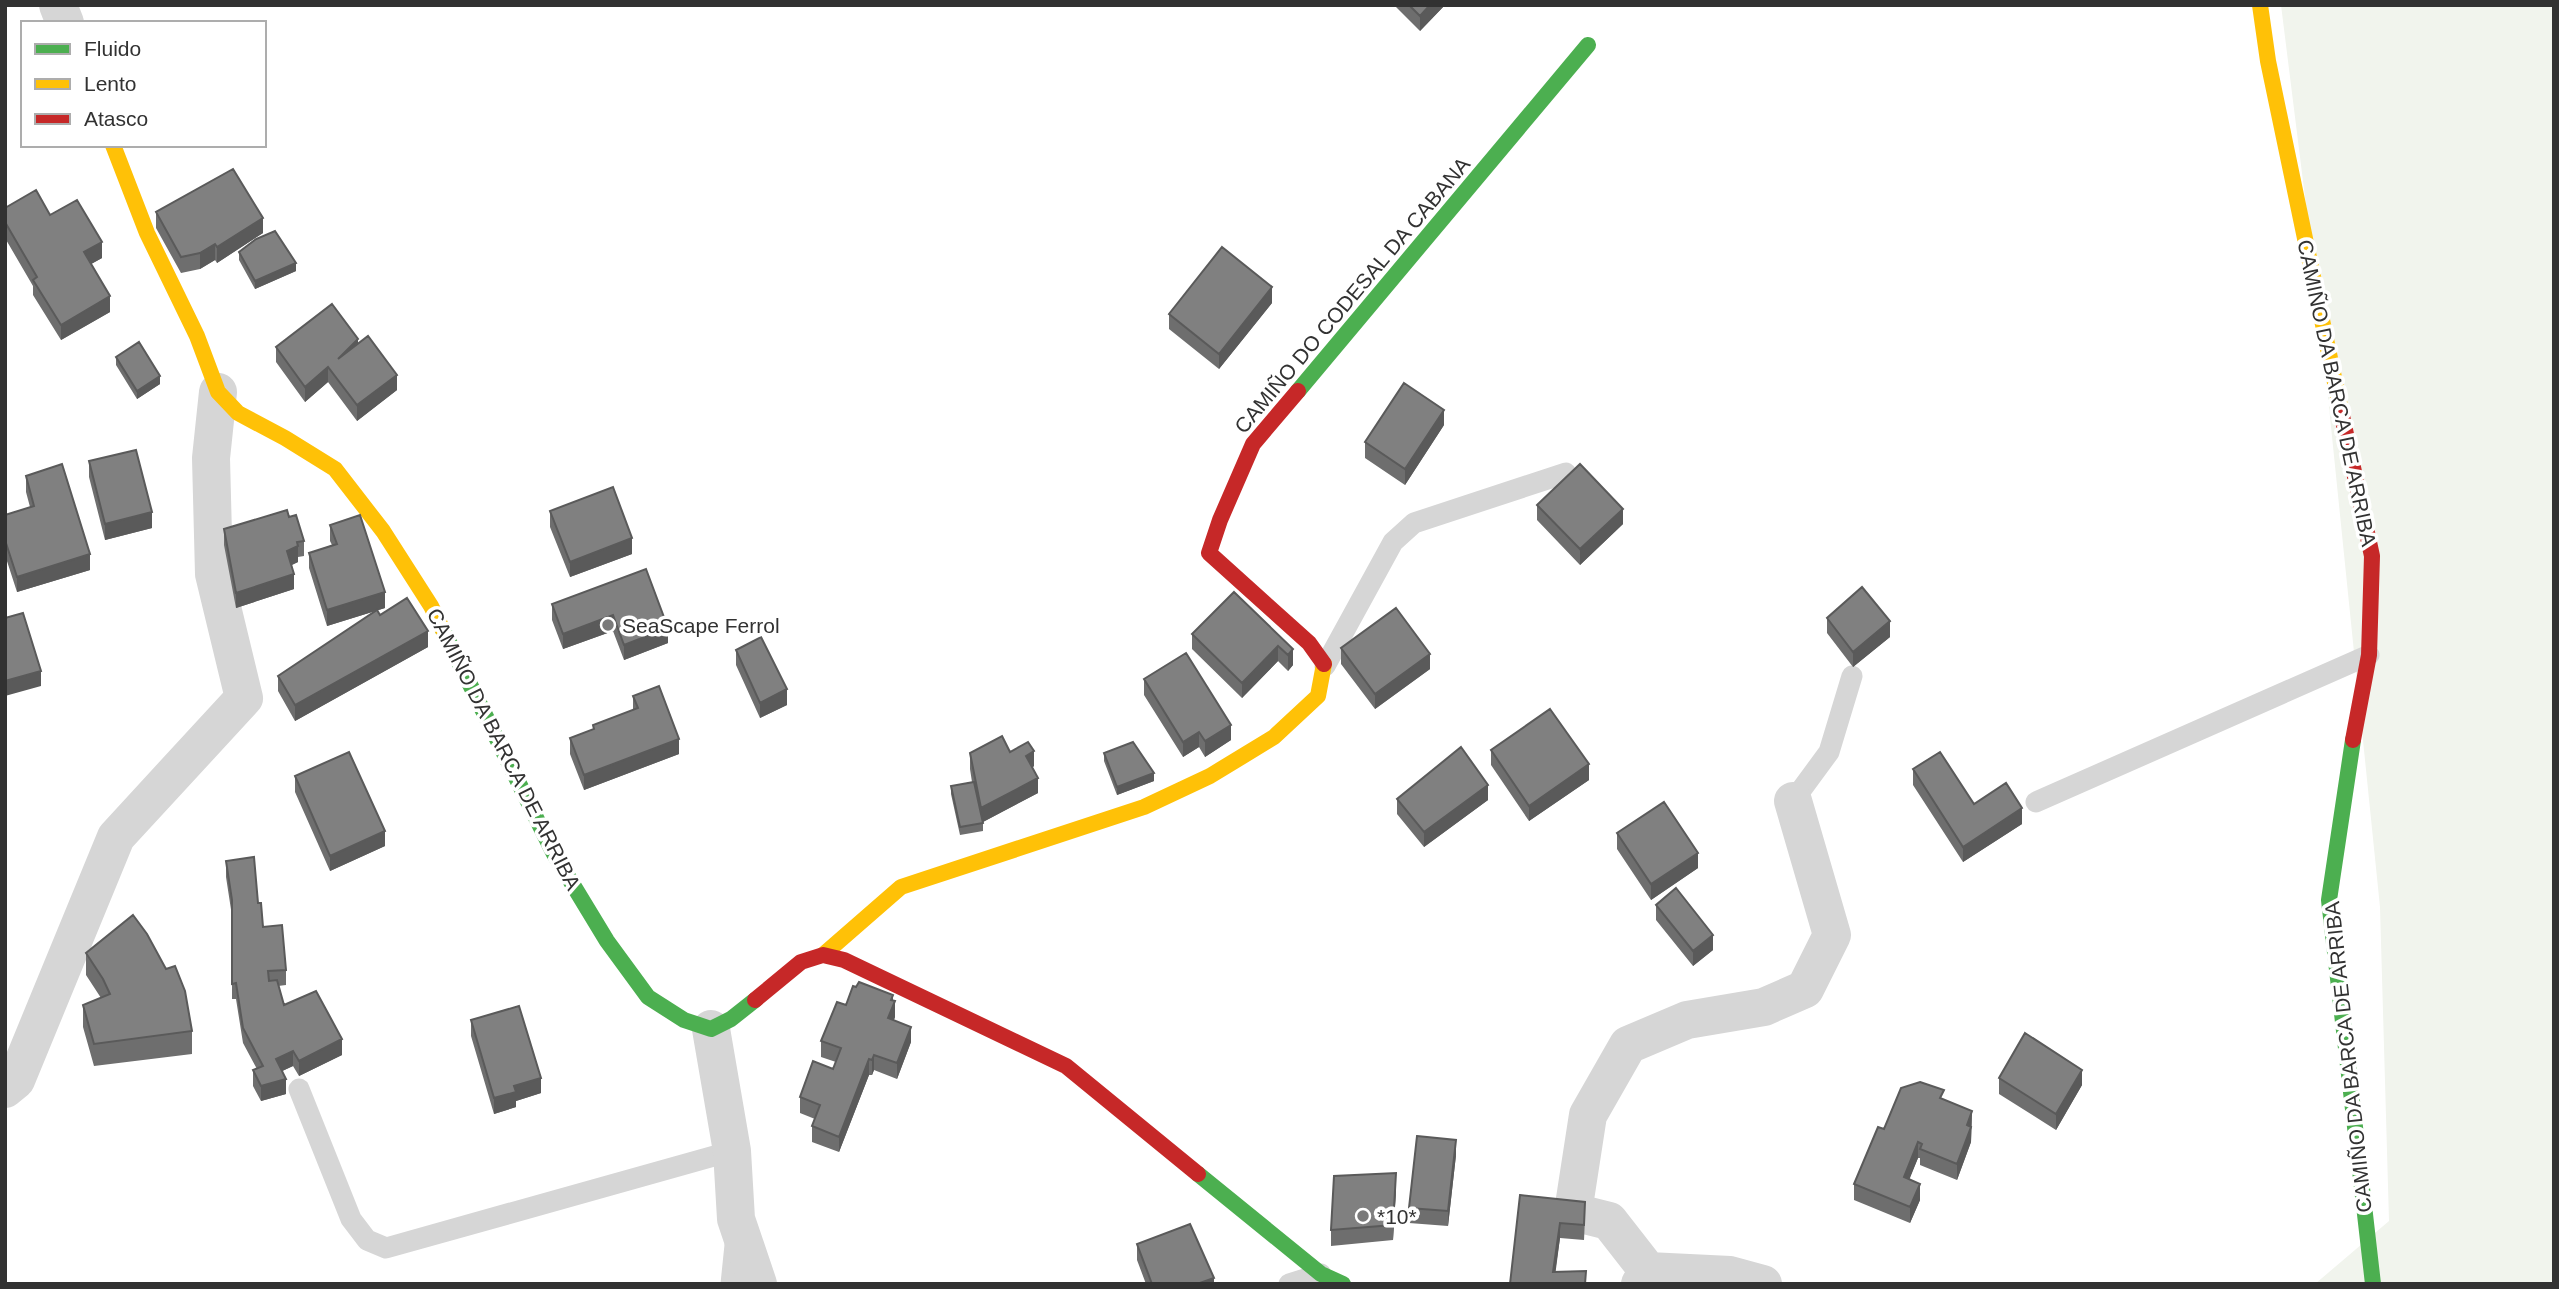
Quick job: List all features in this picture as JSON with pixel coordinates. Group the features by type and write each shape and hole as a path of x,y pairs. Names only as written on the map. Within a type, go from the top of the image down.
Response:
{"street":[{"name":"CAMIÑO DA BARCA DE ARRIBA","path":"2260,5 2267,61 2372,556 2369,655 2348,766 2329,900 2373,1284"},
{"name":"CAMIÑO DO CODESAL DA CABANA","path":"1325,666 1309,643 1209,553 1220,520 1253,444 1588,45"},
{"name":"CAMIÑO DA BARCA DE ARRIBA","path":"114,147 147,233 197,336 218,392 238,413 335,469 383,531 431,606 553,852 607,941 648,997 684,1020 711,1029"},
{"path":"5,1089 16,1080 116,837 244,698 214,574 211,458 218,392"},
{"path":"823,956 901,887 1144,807 1210,776 1274,737 1318,696 1325,666"},
{"path":"1763,1284 1730,1275 1644,1278 1609,1221 1573,1212 1588,1115 1628,1045 1687,1020 1764,1007 1805,989 1832,935 1793,801"},
{"path":"758,1284 736,1219 732,1151 711,1029 731,1019 801,962 823,956 844,960 1066,1066 1321,1274 1343,1284"}],"lane":[{"path":"1325,666 1393,542 1414,523 1566,473"},
{"path":"2036,802 2369,655"},
{"path":"1793,801 1829,752 1852,676"},
{"path":"299,1089 351,1219 366,1240 386,1248 732,1151"},
{"path":"731,1284 736,1219"},
{"path":"1289,1284 1321,1274"}],"shaded area":[{"path":"2281,5 2554,5 2554,1284 2315,1284 2389,1221 2380,907 2319,309"}],"building":[{"path":"1409,5 1430,5 1420,16"},
{"path":"233,169 263,218 217,247 215,244 200,253 181,257 156,212"},
{"path":"36,190 50,215 77,200 102,242 84,252 110,296 61,325 33,280 37,277 5,222 5,208"},
{"path":"275,231 296,263 255,281 239,252 256,239"},
{"path":"1222,247 1272,287 1219,354 1169,314"},
{"path":"332,304 358,339 338,359 368,336 397,375 357,405 328,367 305,387 276,347"},
{"path":"139,342 160,376 137,391 116,357"},
{"path":"1404,383 1444,410 1405,469 1365,442"},
{"path":"136,450 152,512 105,524 89,461"},
{"path":"62,464 90,554 17,577 5,540 5,515 34,506 26,476"},
{"path":"1580,464 1623,509 1580,549 1537,505"},
{"path":"613,487 632,538 570,562 550,511"},
{"path":"287,510 289,517 296,515 304,541 297,542 298,546 287,551 294,574 236,593 224,529"},
{"path":"360,515 385,592 327,610 309,553 337,544 330,525"},
{"name":"SeaScape Ferrol","path":"646,569 668,628 624,645 613,615 563,634 552,604"},
{"path":"1862,587 1890,621 1853,652 1827,618"},
{"path":"1234,592 1293,649 1288,655 1278,646 1242,683 1192,634"},
{"path":"407,598 428,631 295,705 278,676 377,610 380,615"},
{"path":"1396,608 1430,654 1375,694 1341,648"},
{"path":"23,613 41,671 5,681 5,618"},
{"path":"761,637 787,689 760,703 736,650"},
{"path":"1186,653 1231,725 1205,741 1199,732 1183,742 1144,679"},
{"path":"659,686 679,739 584,775 570,738 594,729 593,725 638,708 633,696"},
{"path":"1550,709 1589,764 1529,806 1491,750"},
{"path":"1002,736 1010,752 1028,742 1034,751 1026,756 1038,778 981,808 970,753"},
{"path":"1133,742 1154,773 1117,787 1104,753"},
{"path":"1461,747 1488,785 1424,832 1397,799"},
{"path":"349,752 385,831 330,856 295,776"},
{"path":"1940,752 1974,804 2006,783 2022,808 1963,847 1913,769"},
{"path":"974,782 983,823 960,827 951,786"},
{"path":"1664,802 1698,853 1651,884 1617,833"},
{"path":"254,857 263,927 282,925 286,970 268,971 269,981 277,980 284,1005 316,991 342,1039 299,1061 293,1051 276,1059 286,1079 261,1086 253,1070 263,1066 243,1028 236,983 232,984 232,900 226,861"},
{"path":"1676,888 1713,935 1693,951 1656,905"},
{"path":"133,915 166,969 175,966 185,991 192,1031 94,1044 83,1005 110,994 86,953"},
{"path":"859,982 893,995 891,1000 895,1001 888,1018 911,1027 897,1063 874,1055 872,1060 869,1059 839,1137 812,1126 820,1105 800,1097 813,1061 833,1069 841,1048 821,1041 837,1002 846,1005 853,986 856,987"},
{"path":"519,1006 541,1078 514,1086 516,1092 494,1098 471,1020"},
{"path":"2025,1033 2082,1070 2056,1114 1999,1078"},
{"path":"1920,1082 1944,1090 1940,1098 1972,1111 1967,1125 1971,1127 1957,1164 1920,1149 1922,1144 1918,1142 1904,1177 1920,1184 1910,1207 1854,1184 1878,1127 1884,1129 1901,1088"},
{"path":"1417,1136 1456,1140 1448,1211 1409,1208"},
{"name":"*10*","path":"1396,1173 1393,1225 1331,1230 1334,1176"},
{"path":"1520,1195 1585,1202 1584,1225 1560,1223 1553,1272 1586,1271 1585,1284 1510,1284"},
{"path":"1190,1224 1214,1278 1197,1284 1152,1284 1137,1244"}],"traffic: fast":[{"path":"1298,391 1588,45"},
{"path":"443,630 553,852 607,941 648,997 684,1020 711,1029 731,1019 755,1000"},
{"path":"2353,740 2329,900 2373,1284"},
{"path":"1198,1174 1321,1274 1343,1284"}],"traffic: slow":[{"path":"2260,5 2268,61 2341,411"},
{"path":"114,147 147,233 197,336 218,392 238,413 335,469 383,531 431,606 443,630"},
{"path":"823,955 901,887 1144,807 1210,776 1274,737 1318,696 1324,664"}],"traffic: jam":[{"path":"1298,391 1253,444 1220,520 1209,553 1309,643 1324,664"},
{"path":"2341,411 2372,556 2369,655 2353,740"},
{"path":"755,1000 801,962 823,955 844,960 1066,1066 1198,1174"}],"place":[{"name":"SeaScape Ferrol","path":"608,625"},
{"name":"*10*","path":"1363,1216"}]}
